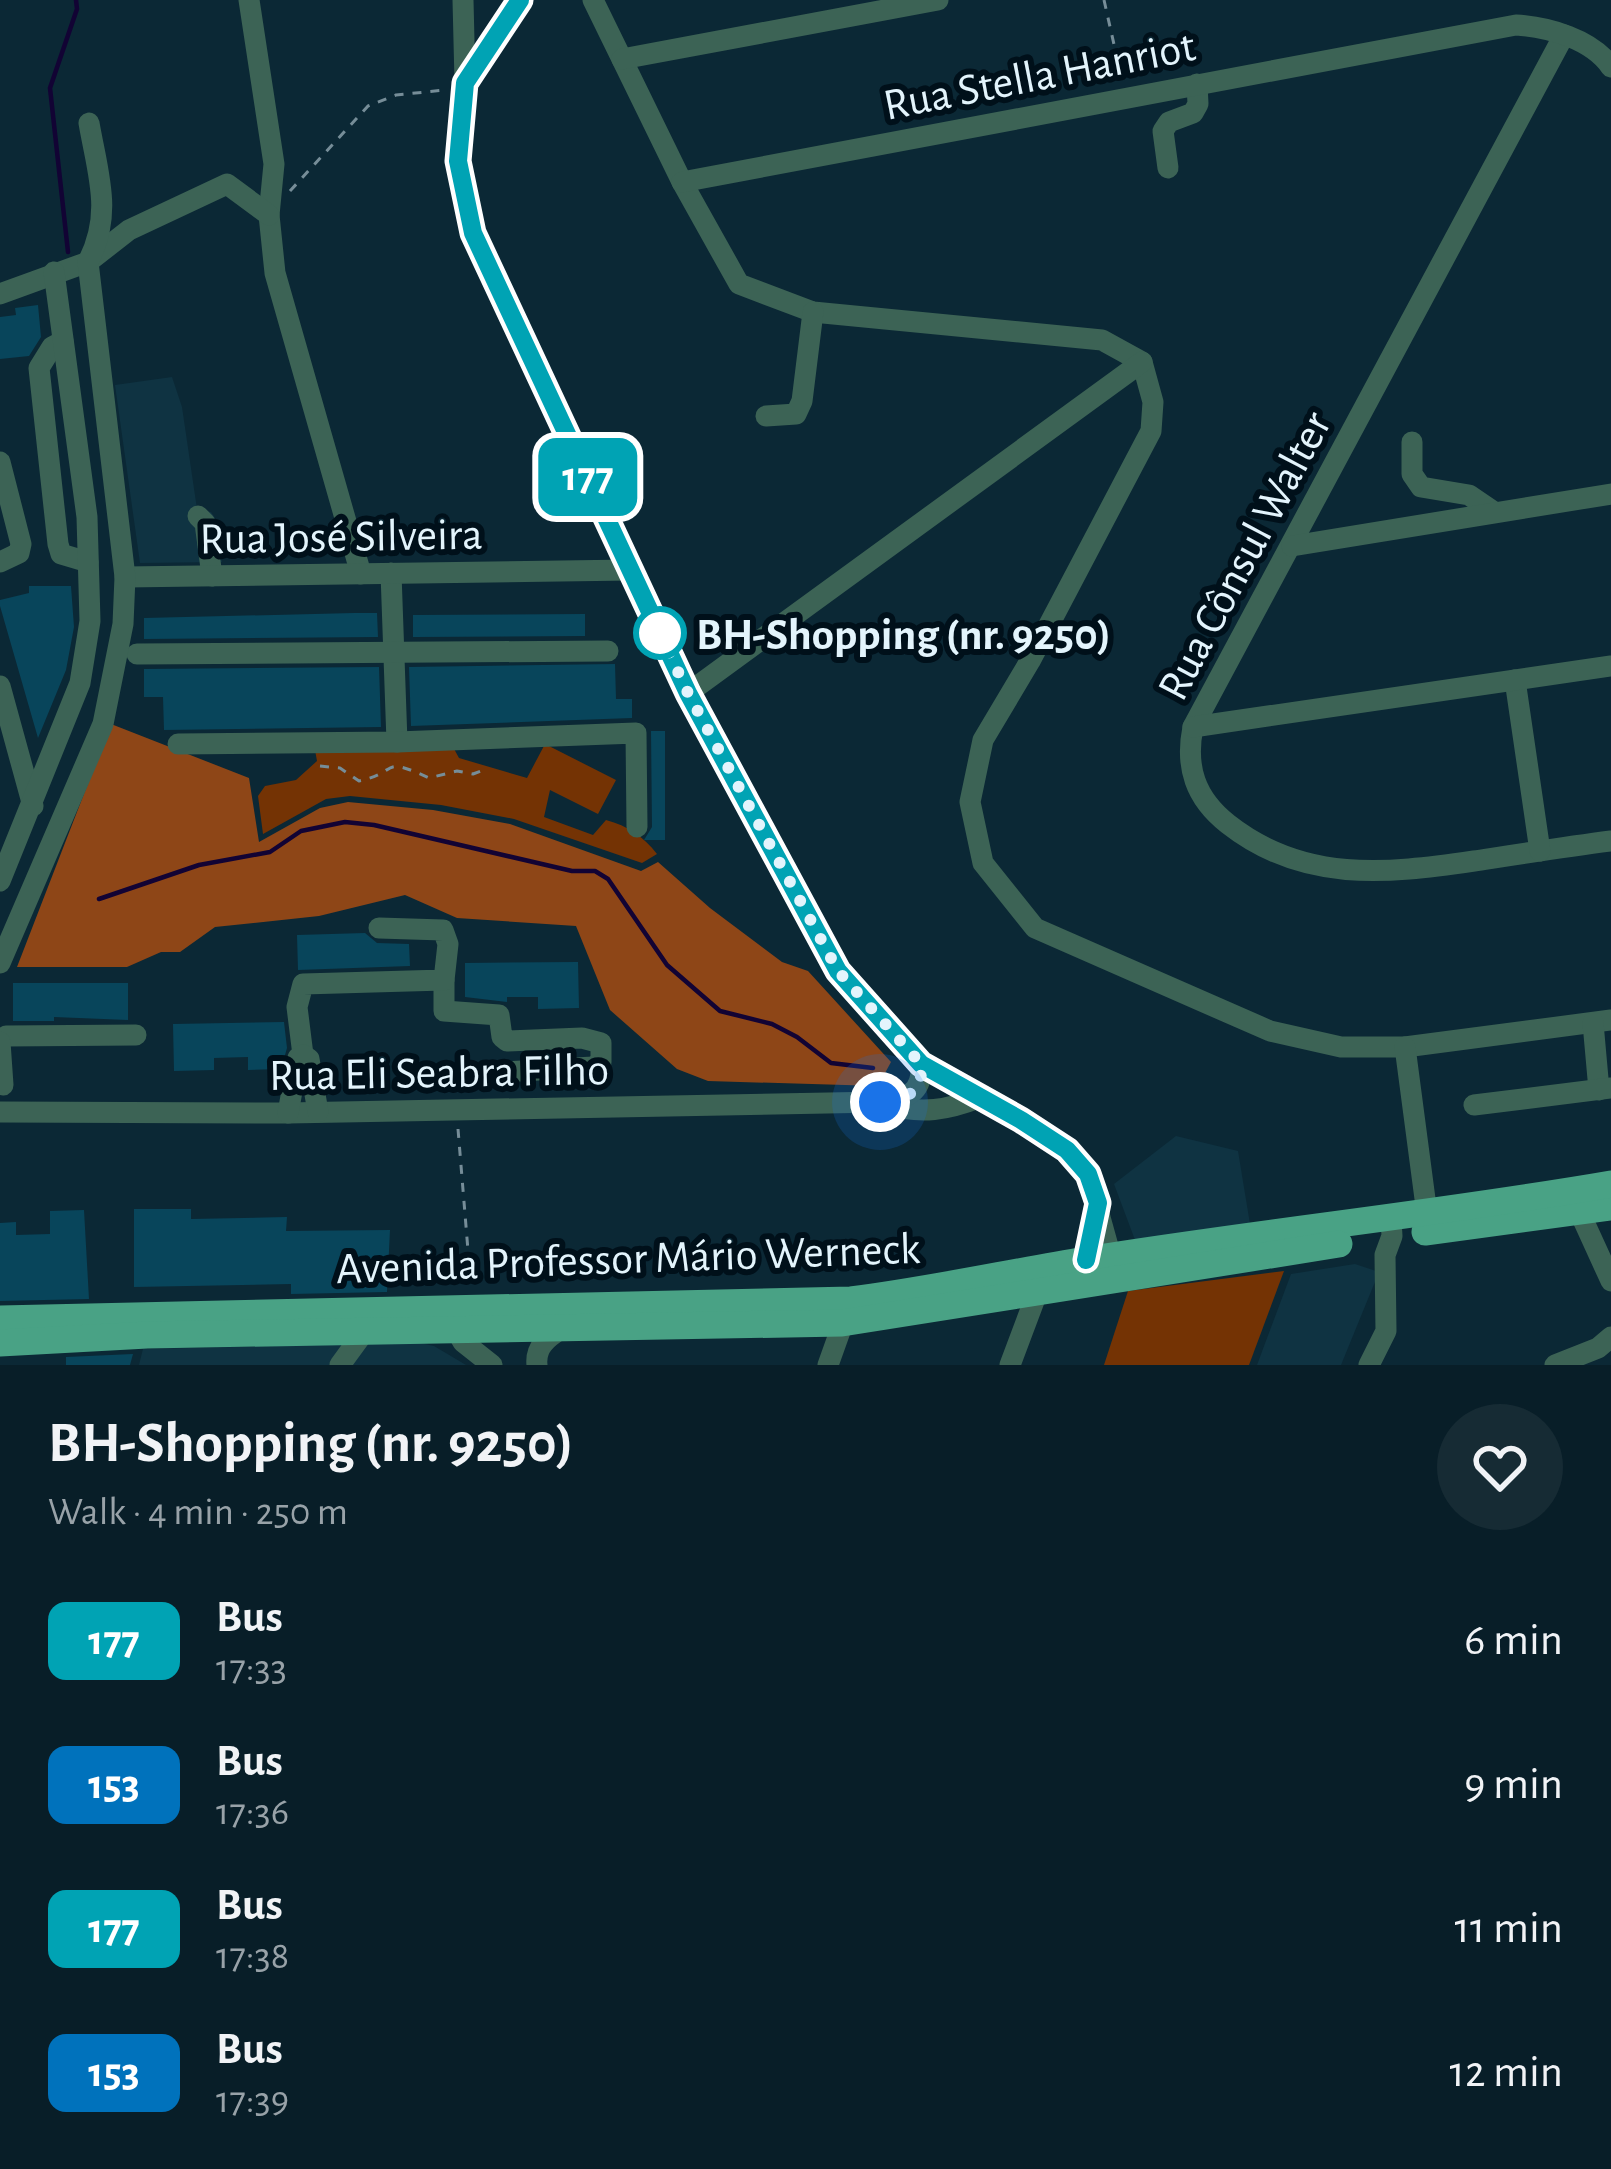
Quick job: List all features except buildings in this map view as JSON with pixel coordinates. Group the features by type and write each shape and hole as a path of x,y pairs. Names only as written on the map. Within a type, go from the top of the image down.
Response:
{"main road":[{"name":"Avenida Professor Mário Werneck","path":"6,1342 464,1318 847,1311 939,1288 1575,1202 1611,1184"},
{"name":"Avenida Professor Mário Werneck","path":"1392,1228 1427,1214 1575,1202 1611,1208"},
{"name":"Avenida Professor Mário Werneck","path":"6,1342 364,1332 464,1318 561,1329 847,1311 1037,1293 1095,1267"}],"street":[{"path":"249,0 274,164 269,214 275,274 361,574"},
{"path":"464,0 465,83 458,161 473,233 688,693 838,971 921,1064 1067,1150 1088,1174 1098,1203 1095,1267"},
{"path":"465,83 520,0"},
{"path":"593,0 682,182 739,284 813,312 1102,340 1142,362 1153,402 1151,430 1030,662 983,740 970,802 983,863 1035,928 1270,1031 1341,1047 1405,1047 1602,1022 1605,1089 1474,1105"},
{"path":"622,59 938,0"},
{"name":"Rua Stella Hanriot","path":"682,182 1516,25 1540,27 1608,55"},
{"name":"Rua Cônsul Walter","path":"1564,35 1193,727 1188,755 1197,786 1215,813 1258,844 1303,865 1353,873 1405,872 1611,841"},
{"path":"1168,168 1163,131 1169,122 1193,113 1198,104 1197,84"},
{"path":"0,963 103,724 124,624 124,577 88,262 100,238 105,211 89,123"},
{"path":"0,294 88,262 129,230 227,184 269,214"},
{"path":"0,881 80,683 90,621 87,517 54,272"},
{"path":"88,562 61,554 58,544 39,368 77,309 94,318"},
{"path":"766,416 796,414 802,401 813,312"},
{"path":"688,693 1142,362"},
{"path":"1412,442 1412,474 1421,487 1469,495 1495,512"},
{"path":"0,462 21,544 19,553 0,562"},
{"path":"1292,546 1611,494"},
{"path":"198,516 206,523 212,576"},
{"name":"Rua José Silveira","path":"124,577 631,570"},
{"path":"391,573 398,742"},
{"path":"137,654 608,651"},
{"path":"1193,727 1611,666"},
{"path":"1515,680 1540,851"},
{"path":"0,686 34,806"},
{"path":"178,744 636,733 637,827"},
{"path":"379,928 442,930 448,944 444,1011 499,1015 502,1037 507,1041 582,1038 601,1043 601,1062 593,1067 486,1073"},
{"path":"303,1055 297,1007 304,984 443,980"},
{"path":"4,1085 0,1041 6,1036 136,1035"},
{"path":"1405,1047 1427,1214"},
{"path":"303,1055 309,1058 318,1112"},
{"path":"288,1113 298,1058 303,1055"},
{"path":"880,1102 916,1092 922,1081 921,1064"},
{"name":"Rua Eli Seabra Filho","path":"0,1112 288,1113 880,1102 908,1111 949,1110 981,1097"},
{"path":"1575,1202 1611,1281"},
{"path":"1369,1365 1386,1330 1385,1256 1392,1228"},
{"path":"1010,1365 1037,1293"},
{"path":"828,1365 847,1311"},
{"path":"464,1318 463,1342 492,1365"},
{"path":"537,1365 536,1354 546,1338 561,1329"},
{"path":"336,1362 364,1332"},
{"path":"1555,1365 1598,1348 1611,1337"}],"path":[{"path":"1104,0 1126,97"},
{"path":"269,214 368,106 396,94 465,83"},
{"path":"320,766 340,768 359,781 392,765 412,768 429,778 484,770"},
{"path":"457,1110 464,1318"}],"shaded area":[{"path":"172,377 182,407 197,509 215,518 222,562 140,563 115,385"},
{"path":"111,724 249,778 259,842 320,808 348,802 510,824 641,871 658,862 782,962 808,971 891,1062 878,1086 708,1081 677,1069 610,1010 576,926 457,918 405,895 319,916 215,927 180,952 161,952 127,967 17,967"},
{"path":"545,744 616,780 598,814 550,790 544,817 593,835 606,820 614,822 634,832 657,854 642,863 514,819 441,805 350,796 326,799 263,834 258,796 265,786 296,780 317,761 315,750 453,747 459,758 527,778"},
{"path":"1176,1136 1238,1151 1250,1224 1135,1240 1114,1184"},
{"path":"1355,1264 1379,1272 1341,1365 1257,1365 1291,1274"},
{"path":"1284,1271 1249,1365 1104,1365 1128,1291"},
{"path":"420,1343 466,1365 139,1365 143,1349"}],"waterway":[{"path":"68,252 50,88 76,0"},
{"path":"99,899 199,865 270,852 301,831 345,822 572,871 595,871 608,879 667,965 720,1011 772,1024 831,1063 873,1068"}],"bus line":[{"name":"177","path":"520,0 465,83 458,161 473,233 688,693 838,971 921,1064 1067,1150 1088,1174 1098,1203 1086,1260"}],"place":[{"name":"BH-Shopping (nr. 9250)","path":"660,633"}],"route":[{"path":"660,633 838,971 921,1064 922,1081 916,1092 880,1102"}]}
